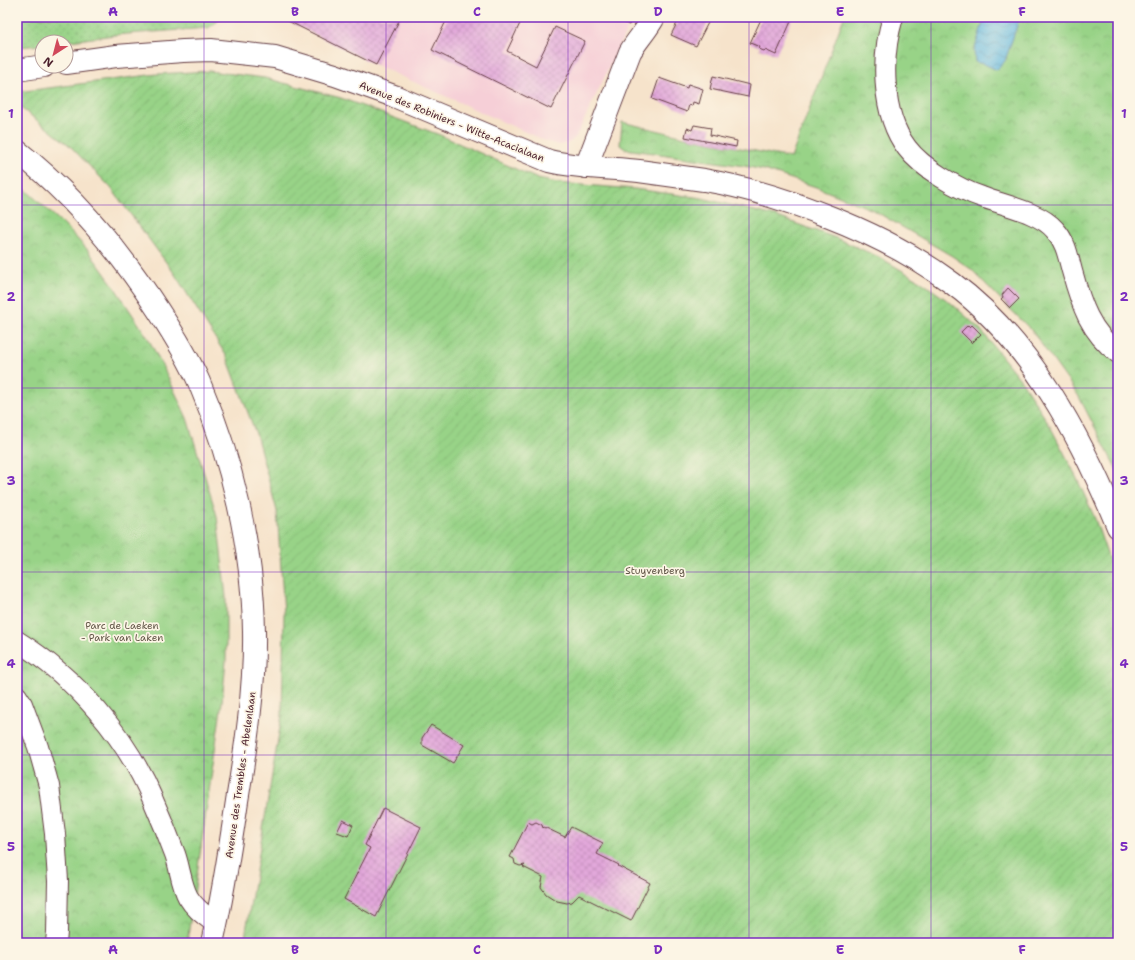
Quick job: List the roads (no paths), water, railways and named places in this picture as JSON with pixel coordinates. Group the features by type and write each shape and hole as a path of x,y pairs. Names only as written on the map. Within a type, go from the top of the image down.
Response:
{"street":[{"path":"586,167 630,52 649,28 654,17"},
{"path":"893,17 886,43 886,88 892,120 906,148 931,169 962,189 981,197 1014,207 1050,223 1065,243 1076,285 1087,318 1105,342 1118,354"},
{"name":"Avenue des Robiniers - Witte-Acacialaan","path":"74,62 116,56 211,50 275,57 335,75 394,96 539,157 561,164 641,172 730,185 781,199 833,218 869,234 913,257 939,273 953,283 990,316 1033,367 1066,417 1103,490 1118,527"},
{"path":"17,70 34,67"},
{"name":"Avenue des Trembles - Abelenlaan","path":"17,151 66,194 107,239 140,283 176,338 198,380 215,424 233,483 244,530 250,577 254,632 252,694 243,764 214,934"},
{"path":"17,641 51,665 94,707 110,727 139,772 152,798 175,854 183,886 188,897 214,934"},
{"path":"17,696 22,704 38,747 49,786 55,834 58,881 56,943"}],"water":[{"path":"985,17 1020,17 1005,61 997,70 975,62 974,50"}],"park label":[{"name":"Stuyvenberg","path":"655,570"},
{"name":"Parc de Laeken - Park van Laken","path":"122,630"}]}
